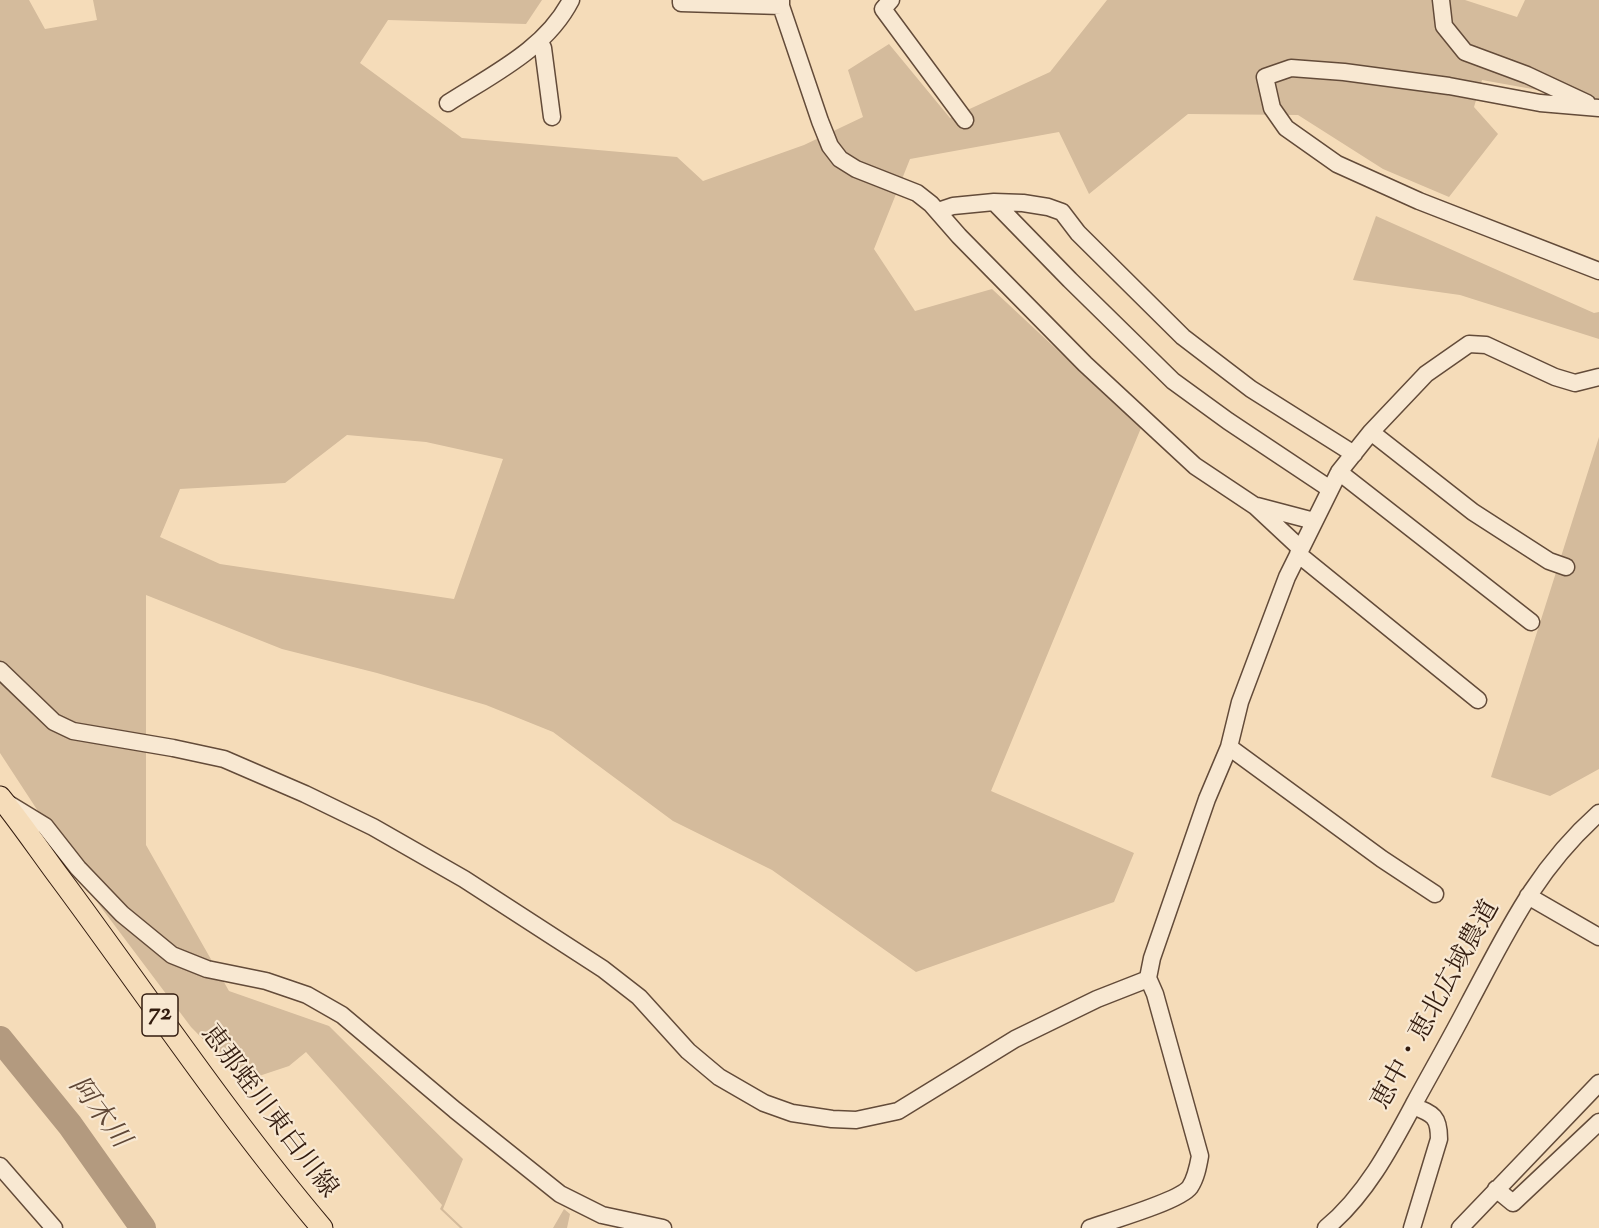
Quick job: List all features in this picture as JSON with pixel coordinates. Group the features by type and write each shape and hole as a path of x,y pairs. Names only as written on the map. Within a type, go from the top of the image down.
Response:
{"main road":[{"name":"恵那蛭川東白川線","path":"1,798 192,1059 287,1186 322,1228"}],"street":[{"path":"448,103 540,42 563,15 571,0"},
{"path":"681,0 681,3 781,3 820,121 830,146 840,159 856,169 917,193 938,211 959,236 1085,364 1195,466 1255,506 1299,551 1479,700"},
{"path":"891,0 883,9 965,120"},
{"path":"1441,0 1444,26 1465,52 1527,75 1599,108"},
{"path":"540,42 543,48 552,117"},
{"path":"1599,108 1540,103 1449,86 1344,72 1292,68 1265,77 1272,108 1286,128 1337,164 1419,201 1599,271"},
{"path":"938,211 953,206 994,202 1023,203 1062,212 1078,233 1183,337 1251,389 1354,454"},
{"path":"994,202 1173,381 1330,489"},
{"path":"1090,1228 1153,1208 1189,1190 1196,1176 1200,1156 1155,994 1148,979 1152,958 1229,747 1240,702 1299,551 1339,472 1371,432 1426,374 1469,344 1486,345 1555,377 1575,382 1599,377"},
{"path":"1371,432 1473,512 1549,561 1566,567"},
{"path":"1339,472 1531,622"},
{"path":"1255,506 1314,521"},
{"path":"0,670 54,722 73,731 224,759 305,794 383,833 464,879 603,969 639,997 688,1051 719,1077 764,1103 792,1113 856,1120 898,1111 1016,1039 1097,999 1148,979"},
{"path":"1229,747 1382,859 1435,894"},
{"path":"1,798 45,826 78,868 122,914 172,955 207,969 266,981 307,995 342,1016 560,1194 602,1215 663,1228"},
{"name":"恵中・恵北広域農道","path":"1326,1228 1368,1180 1390,1148 1503,936 1528,896 1567,845 1599,813"},
{"path":"1528,896 1599,937"},
{"path":"1460,1228 1599,1083"},
{"path":"1412,1228 1439,1139 1439,1125 1433,1114 1413,1106"},
{"path":"1496,1189 1513,1203 1599,1122"},
{"path":"0,1166 54,1228"}],"shaded area":[{"path":"0,0 29,0 45,29 97,20 93,0 542,0 526,24 388,20 360,63 462,138 677,157 703,181 804,145 863,117 848,70 889,44 950,118 1050,72 1107,0 1465,0 1517,17 1525,0 1599,0 1599,101 1482,80 1474,107 1498,134 1449,197 1383,169 1298,115 1188,114 1089,194 1059,132 910,159 874,249 915,311 992,289 1141,428 991,791 1134,853 1114,902 916,972 772,870 673,821 553,732 486,705 377,673 282,649 146,595 146,845 229,991 329,1026 463,1159 443,1209 463,1228 460,1228 440,1209 442,1205 306,1052 289,1066 244,1081 191,1027 100,906 0,753","holes":["347,435 426,442 503,459 454,599 220,564 160,537 180,489 285,483"]},
{"path":"1376,216 1594,313 1599,312 1599,339 1460,295 1353,280"},
{"path":"1599,437 1599,769 1550,796 1491,777"},
{"path":"564,1209 570,1214 567,1228 553,1228"}],"waterway":[{"name":"阿木川","path":"0,1039 70,1125 143,1228"}]}
